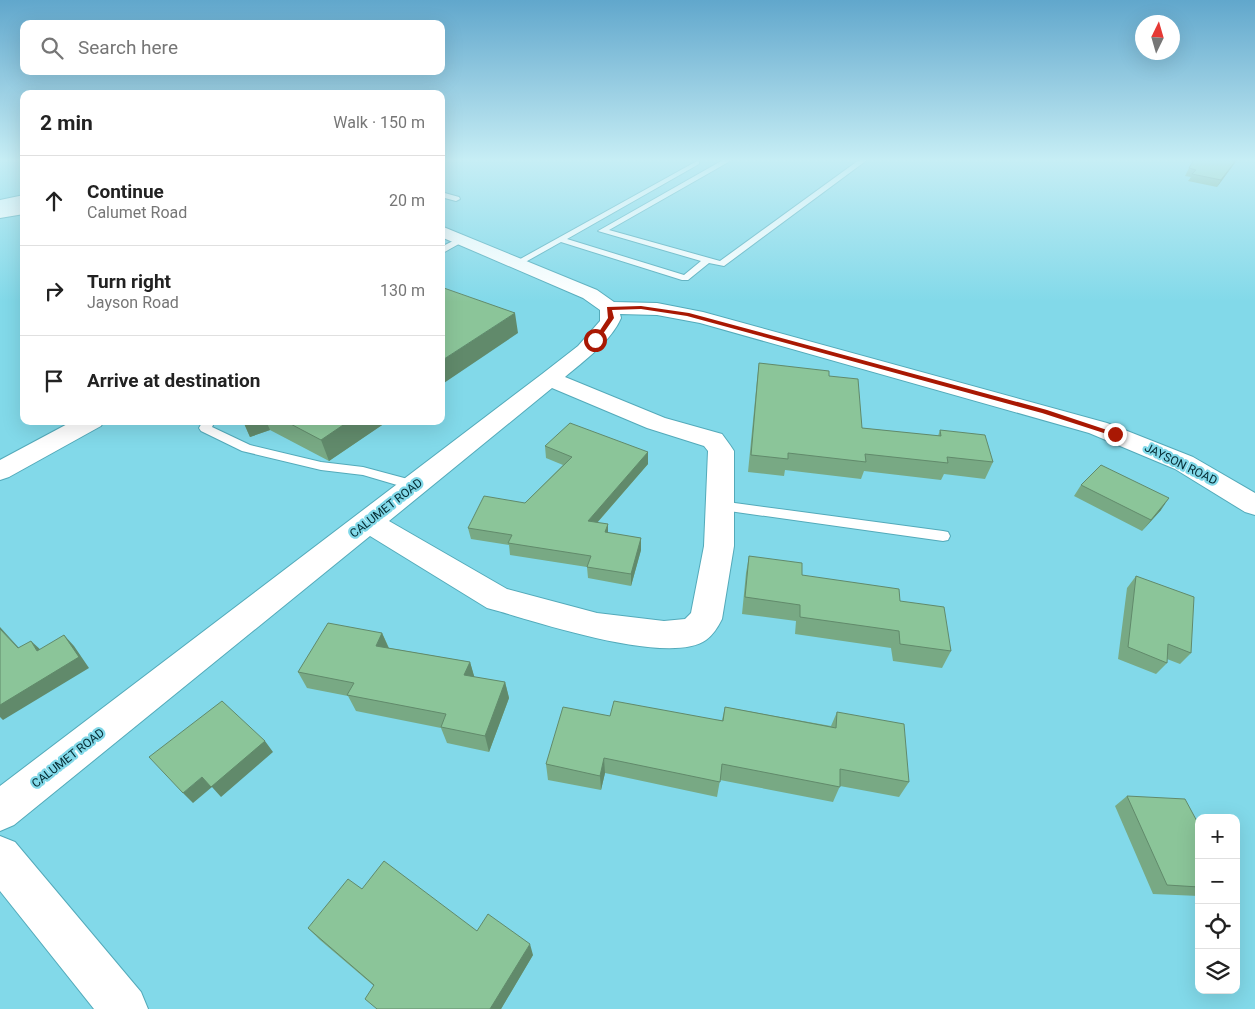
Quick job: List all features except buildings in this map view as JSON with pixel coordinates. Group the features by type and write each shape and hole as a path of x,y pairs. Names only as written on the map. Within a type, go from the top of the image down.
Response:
{"main road":[{"path":"0,212 20,208"},
{"path":"448,241 517,263 590,294 609,308"},
{"name":"CALUMET ROAD","path":"0,811 550,379 585,350 605,329 611,318 609,308"},
{"name":"JAYSON ROAD","path":"609,308 657,309 703,318 1080,422 1168,456 1216,481 1255,505"},
{"path":"368,522 498,600 597,626 664,635 694,631 706,619 719,546 721,451 713,440 656,424 550,379"},
{"path":"0,470 84,425"},
{"path":"0,857 124,1009"}],"lane":[{"path":"517,263 614,207"},
{"path":"645,207 602,231 721,264 799,207"},
{"path":"560,239 685,278 706,261"},
{"path":"207,425 205,428 246,448 321,466 364,471 414,485"},
{"path":"720,506 943,536"}],"route":[{"path":"595,340 609,324 611,318 609,308 657,309 687,314 1080,422 1115,434"}]}
